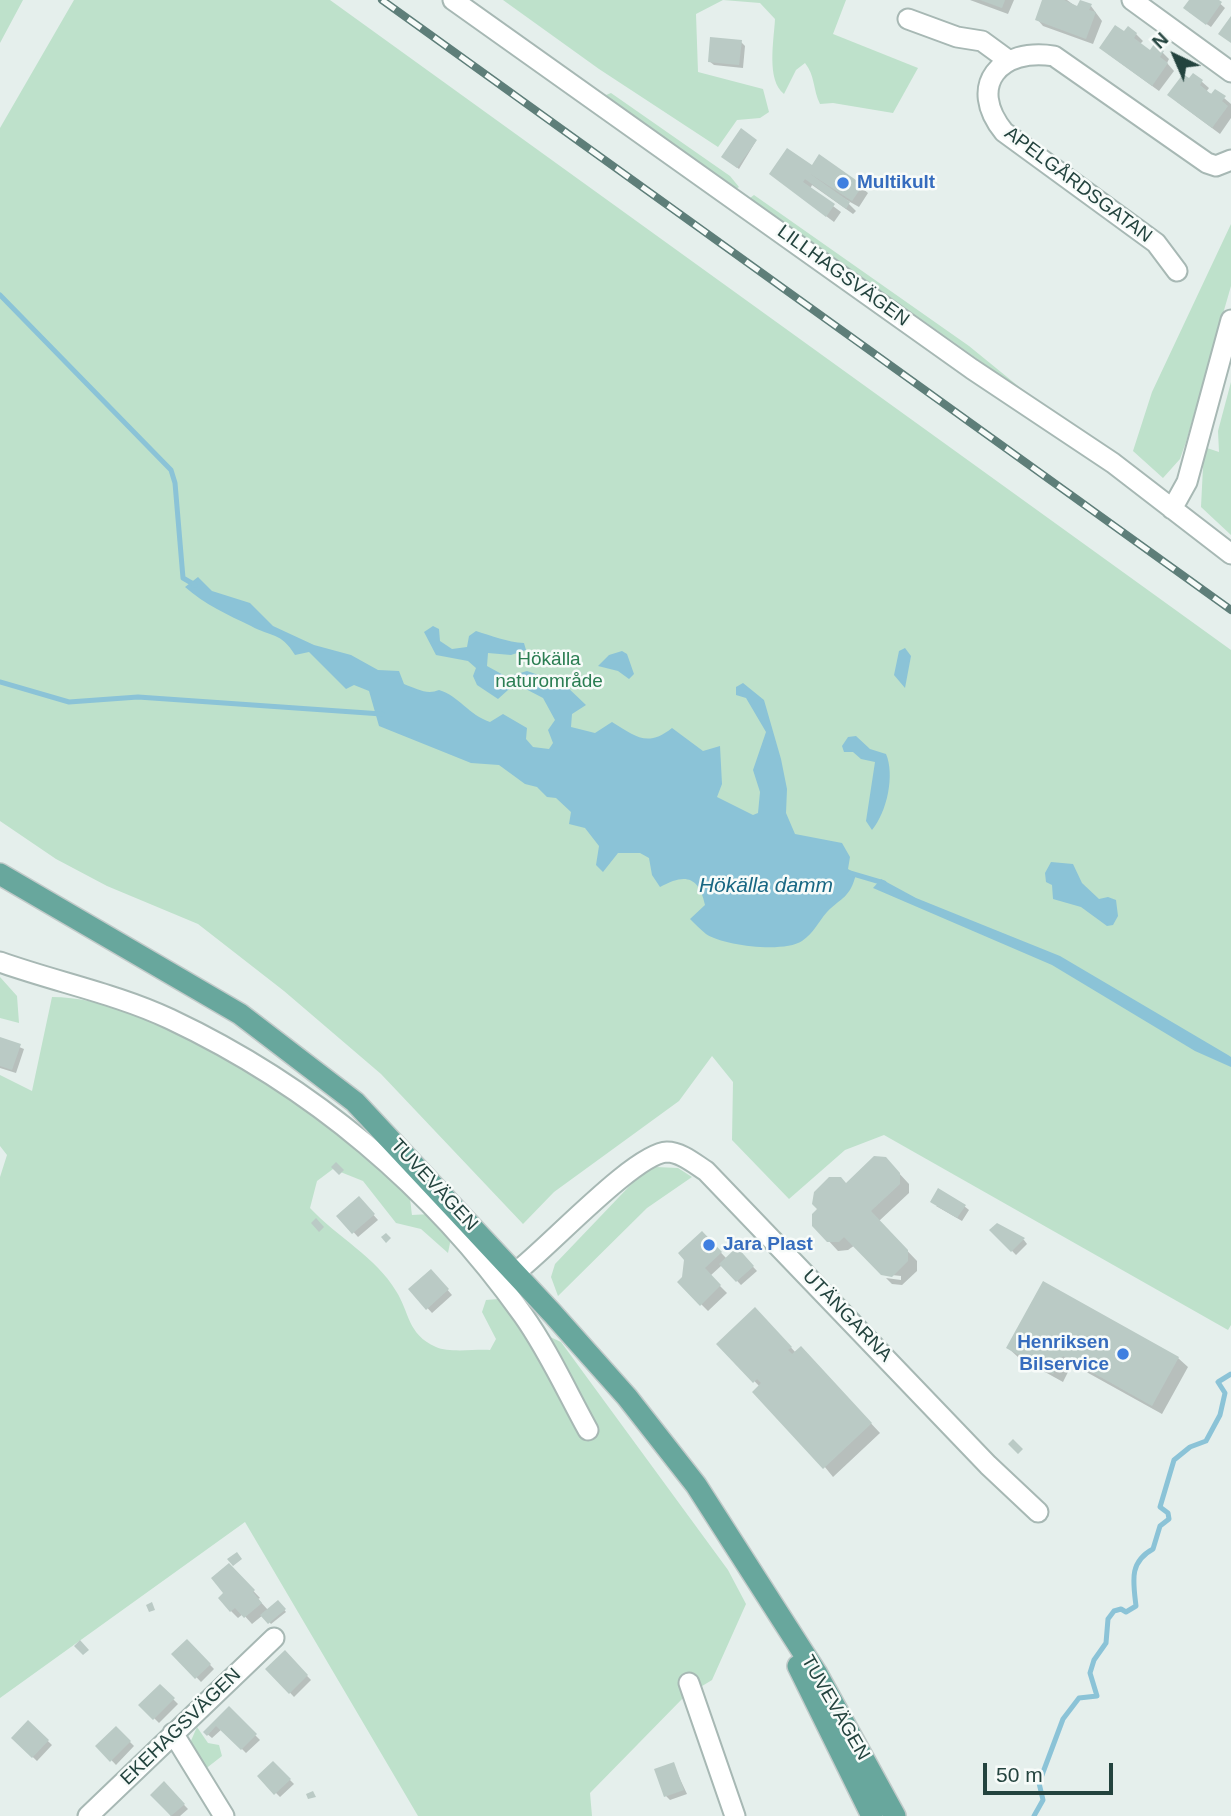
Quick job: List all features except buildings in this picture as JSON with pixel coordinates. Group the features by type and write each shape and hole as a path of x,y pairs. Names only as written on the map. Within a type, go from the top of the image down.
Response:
{"main road":[{"name":"TUVEVÄGEN","path":"0,874 240,1014 276,1038 355,1102 516,1272 627,1397 696,1485 817,1674 895,1816"},
{"name":"TUVEVÄGEN","path":"770,1603 872,1816"}],"street":[{"name":"LILLHAGSVÄGEN","path":"453,0 972,369 1113,463 1231,554"},
{"path":"1132,0 1231,72"},
{"path":"908,19 957,37 982,40 1008,60 1034,52 1055,56 1207,163 1216,166 1231,160"},
{"name":"APELGÅRDSGATAN","path":"1008,60 992,76 989,89 988,105 1003,132 1156,243 1177,271"},
{"path":"1172,509 1187,482 1231,320"},
{"path":"0,962 169,1018 280,1079 379,1152 445,1218 497,1280 524,1317 588,1430"},
{"name":"UTÄNGARNA","path":"516,1272 647,1158 671,1152 681,1156 706,1171 988,1465 1038,1512"},
{"name":"EKEHAGSVÄGEN","path":"88,1816 274,1638"},
{"path":"689,1683 735,1816"},
{"path":"173,1733 224,1816"}],"green space":[{"path":"0,0 23,0 0,43"},
{"name":"Hökälla naturområde","path":"74,0 330,0 1231,650 1231,1325 1228,1330 884,1135 845,1150 789,1199 732,1140 733,1082 712,1056 679,1101 554,1192 523,1224 381,1074 284,991 198,924 107,886 56,859 0,821 0,128"},
{"path":"503,0 723,0 696,14 698,72 763,89 769,112 760,118 737,120 718,147 599,69"},
{"path":"723,0 846,0 833,34 918,68 893,113 833,103 820,104 811,72 805,63 796,70 784,94 778,88 773,70 775,19 760,3"},
{"path":"611,93 730,176 739,187 736,189 608,99 606,95"},
{"path":"754,195 969,346 1034,399 750,198"},
{"path":"1231,224 1231,286 1180,459 1163,478 1133,451 1152,392"},
{"path":"1231,382 1231,535 1201,507 1204,447 1219,452 1218,431"},
{"path":"0,977 17,996 19,1023 0,1018"},
{"path":"52,997 91,1001 134,1014 179,1032 225,1056 310,1110 398,1182 410,1199 412,1215 431,1214 451,1238 448,1253 421,1229 396,1223 363,1181 333,1169 317,1181 310,1208 367,1257 388,1279 401,1299 414,1329 419,1336 436,1347 490,1350 496,1339 482,1312 486,1300 498,1299 522,1324 561,1342 728,1570 746,1604 712,1680 684,1697 590,1793 592,1816 418,1816 245,1522 0,1698 0,1177 7,1155 0,1146 0,1075 32,1091"},
{"path":"656,1167 678,1168 692,1177 647,1208 558,1296 551,1277 555,1264 641,1174"},
{"path":"197,1727 208,1743 219,1745 222,1756 204,1770 190,1743"}],"water":[{"name":"Hökälla damm","path":"198,577 212,591 250,603 273,626 314,645 351,655 378,670 399,671 404,684 422,691 439,690 446,693 490,722 503,714 527,728 526,739 533,747 549,749 553,743 548,730 555,720 543,698 520,686 508,690 498,699 477,685 473,676 476,668 468,661 436,655 424,632 433,626 439,629 440,641 452,649 467,647 469,636 476,631 524,643 526,650 511,655 488,653 487,666 507,677 527,671 564,684 586,705 572,714 571,727 595,733 612,722 634,735 648,739 672,728 703,751 720,746 722,784 717,797 753,815 758,813 760,792 753,770 766,732 746,698 736,695 736,687 743,683 764,700 787,789 786,813 795,834 842,843 850,857 848,869 856,874 851,888 810,934 793,945 740,945 706,934 690,919 705,905 695,883 684,879 660,887 652,875 649,858 640,853 618,853 603,872 596,865 599,846 585,828 569,824 571,812 556,798 547,797 537,787 525,784 499,765 471,763 379,726 369,691 354,685 346,689 309,652 295,655 285,642 275,636 200,599 185,587"},
{"path":"905,648 911,656 905,688 894,675 899,651"},
{"path":"622,651 627,654 634,674 629,679 618,671 598,666 609,655"},
{"path":"856,736 870,749 886,754 889,763 888,793 882,813 872,830 866,821 875,762 861,759 853,752 844,752 842,746 848,737"},
{"path":"1051,862 1073,864 1082,883 1099,899 1108,897 1116,900 1118,916 1113,925 1107,926 1081,907 1053,899 1052,885 1046,882 1045,873"},
{"path":"881,879 916,898 1060,956 1228,1055 1231,1057 1231,1067 1195,1051 1052,965 873,888"}],"waterway":[{"path":"0,295 171,470 175,483 183,578 195,585"},
{"path":"0,682 69,702 138,697 382,714"},
{"path":"850,873 884,883"},
{"path":"1034,1816 1043,1800 1039,1783 1063,1719 1079,1698 1097,1696 1090,1673 1094,1660 1106,1643 1108,1619 1114,1611 1121,1609 1126,1612 1136,1606 1134,1573 1140,1560 1153,1549 1160,1526 1169,1519 1168,1513 1160,1507 1174,1460 1190,1447 1206,1441 1220,1415 1225,1393 1218,1382 1231,1374"}],"railway":[{"path":"382,0 1231,610"}],"place":[{"name":"Multikult","path":"843,183"},
{"name":"Jara Plast","path":"709,1245"},
{"name":"Henriksen Bilservice","path":"1123,1354"}]}
